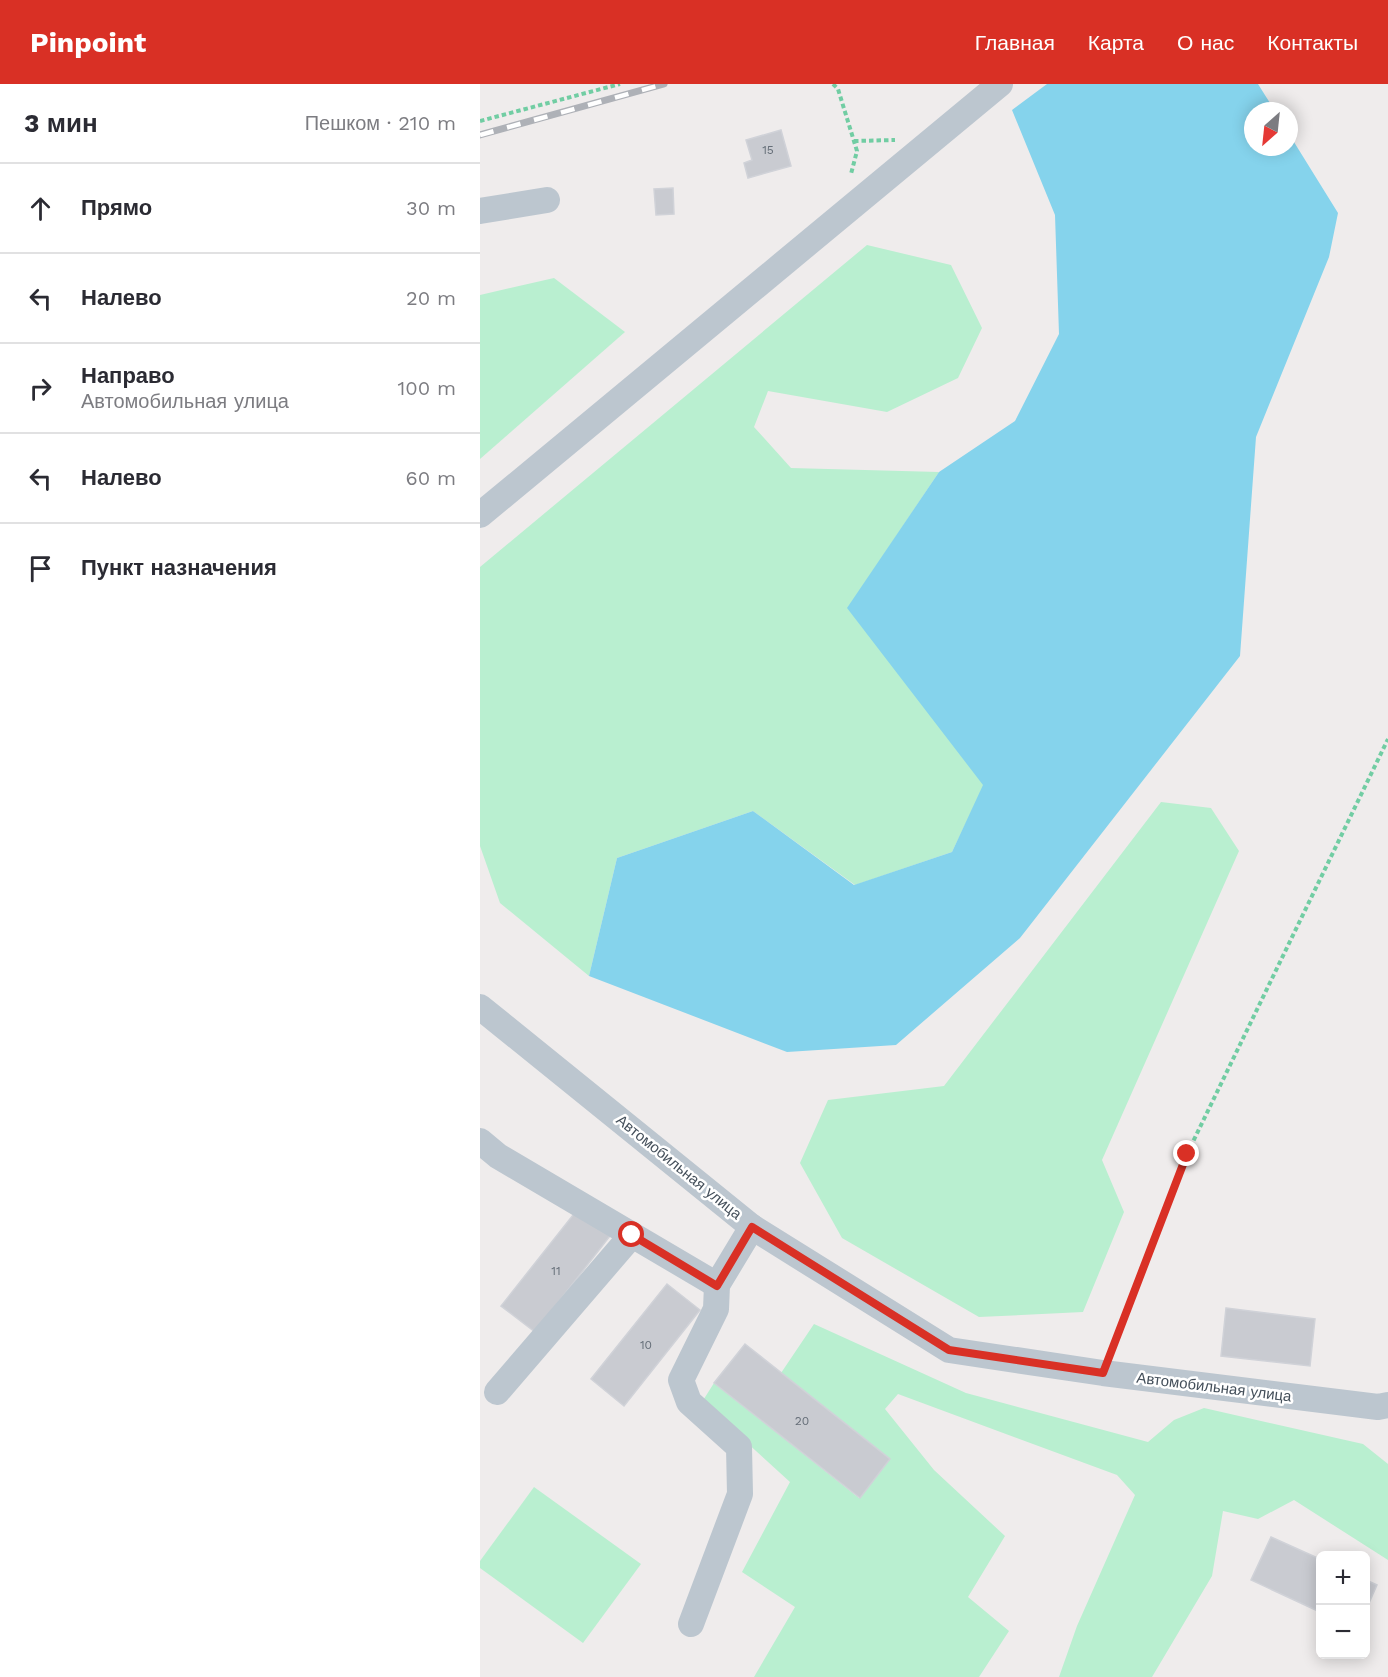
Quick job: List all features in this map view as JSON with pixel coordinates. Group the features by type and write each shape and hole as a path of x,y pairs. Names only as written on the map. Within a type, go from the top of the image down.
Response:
{"street":[{"path":"480,515 1000,84"},
{"path":"480,211 547,200"},
{"name":"Автомобильная улица","path":"482,1013 752,1227 949,1350 1103,1373 1385,1409"},
{"path":"480,1141 498,1156 717,1286"},
{"path":"691,1624 740,1494 739,1447 688,1402 681,1380 716,1309 717,1286 752,1227"},
{"path":"497,1392 632,1235"}],"path":[{"path":"480,121 620,84"},
{"path":"833,84 838,89 857,151 838,218"},
{"path":"854,141 893,138 915,154"},
{"path":"1103,1373 1187,1154 1388,739"}],"green space":[{"path":"867,245 951,265 982,328 958,378 887,412 768,391 754,427 791,468 939,472 848,608 984,785 952,852 855,885 753,811 617,858 589,976 500,903 480,846 480,567"},
{"path":"554,278 625,332 480,459 480,295"},
{"path":"1161,802 1211,808 1239,851 1102,1160 1124,1212 1083,1312 979,1317 842,1238 800,1163 828,1100 944,1086"},
{"path":"814,1324 966,1393 1148,1442 1174,1420 1204,1408 1363,1444 1388,1464 1388,1560 1294,1500 1258,1519 1223,1511 1212,1576 1152,1677 1059,1677 1077,1626 1135,1495 1117,1475 898,1394 885,1409 934,1470 1005,1536 968,1597 1009,1631 979,1677 754,1677 795,1607 742,1572 790,1482 702,1402 714,1383 859,1498 890,1459 781,1373"},
{"path":"534,1487 641,1564 583,1643 480,1568 480,1561"}],"water":[{"path":"1047,84 1258,84 1269,102 1244,102 1244,156 1298,156 1298,149 1338,213 1329,257 1256,437 1240,656 1020,938 896,1045 787,1052 589,976 617,858 753,811 854,885 952,852 983,785 847,608 939,472 1015,421 1059,334 1055,215 1012,110"}],"building":[{"path":"781,130 791,166 748,178 744,163 752,160 746,140"},
{"path":"673,188 674,214 656,215 654,189"},
{"path":"577,1210 610,1236 535,1332 501,1306"},
{"path":"667,1284 700,1310 624,1406 591,1379"},
{"path":"1226,1308 1315,1319 1310,1366 1221,1356"},
{"path":"745,1344 890,1459 860,1498 714,1383"},
{"path":"1271,1537 1316,1557 1316,1610 1251,1580"},
{"path":"1370,1582 1377,1585 1370,1601"}],"railway":[{"path":"480,135 664,84"}],"route":[{"path":"632,1235 717,1286 752,1227 949,1350 1103,1373 1187,1154"}]}
